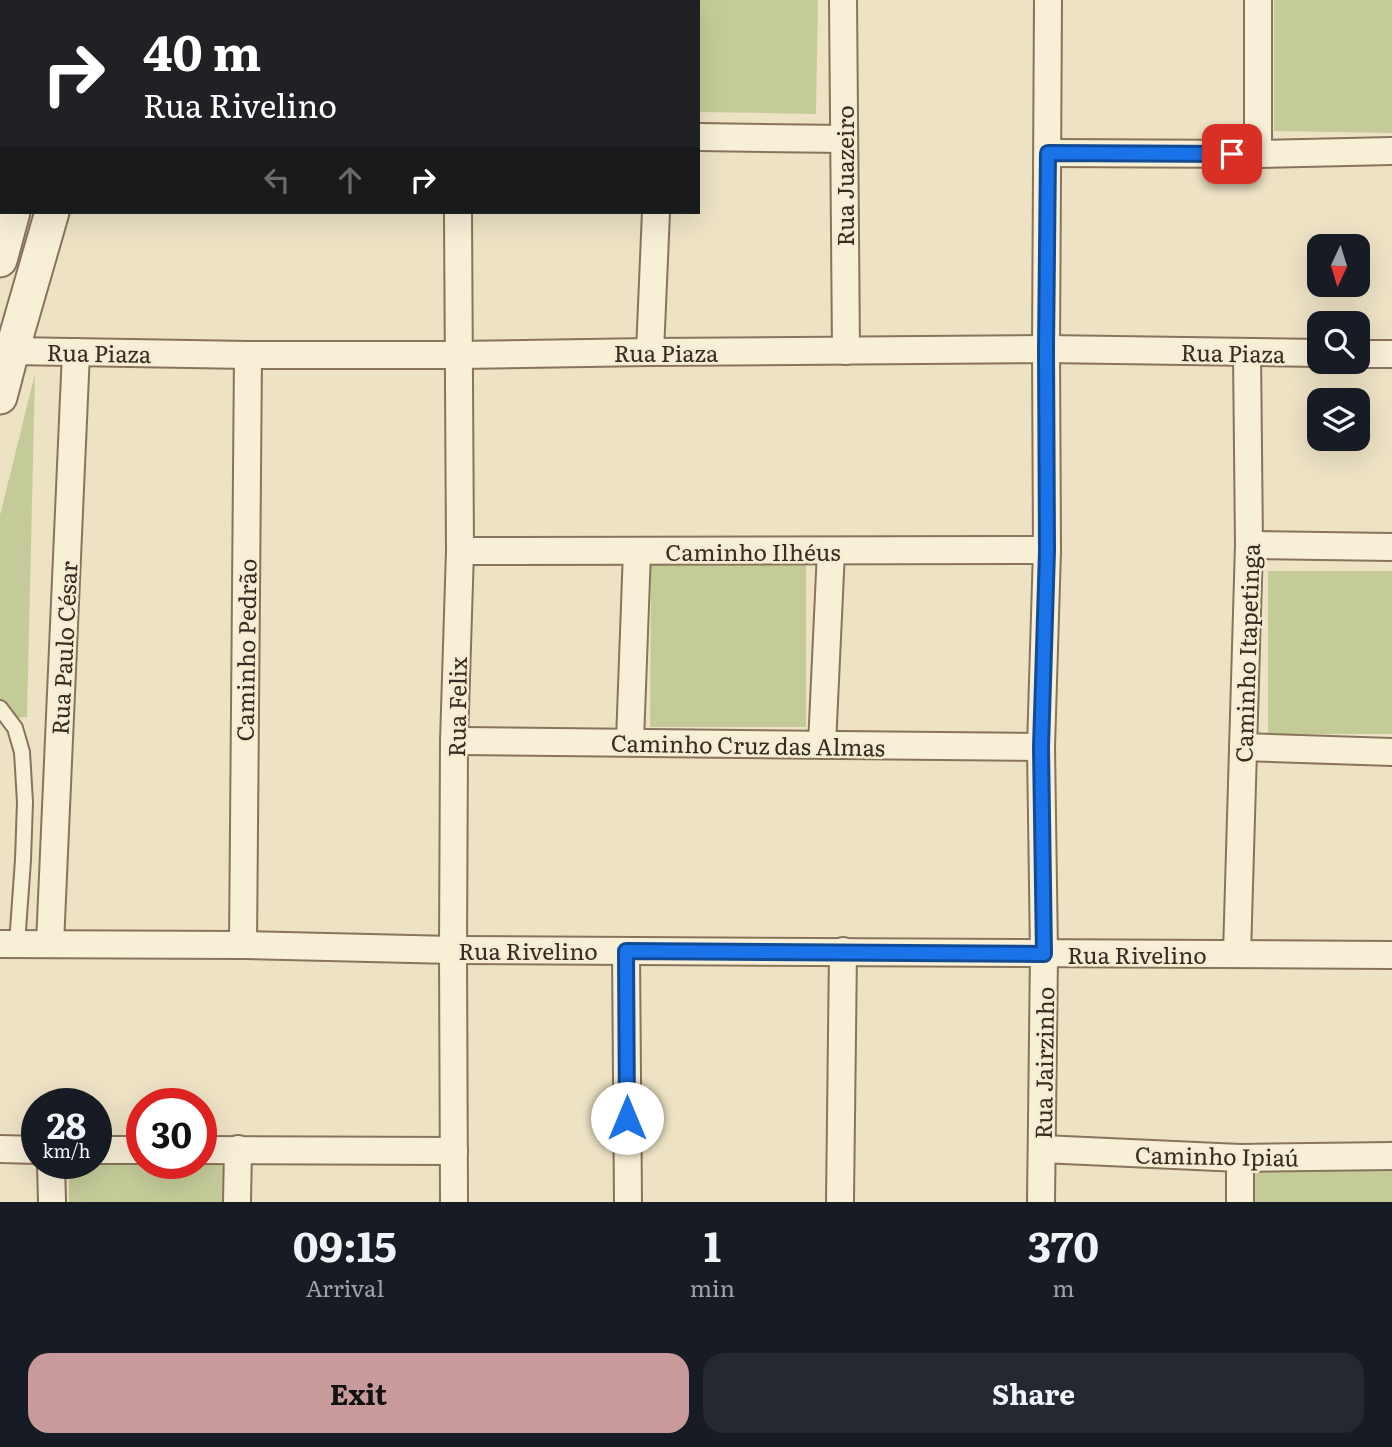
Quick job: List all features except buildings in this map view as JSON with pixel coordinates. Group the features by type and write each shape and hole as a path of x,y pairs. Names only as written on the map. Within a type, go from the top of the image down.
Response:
{"street":[{"name":"Rua Juazeiro","path":"843,0 846,351"},
{"name":"Rua Jairzinho","path":"1041,1202 1044,954 1041,747 1047,551 1048,0"},
{"path":"1258,0 1258,154"},
{"path":"700,137 844,139"},
{"path":"1048,153 1258,154 1392,151"},
{"path":"0,260 12,214"},
{"path":"0,397 51,214"},
{"name":"Rua Felix","path":"453,1202 454,741 460,551 458,214"},
{"path":"650,352 656,214"},
{"name":"Rua Piaza","path":"12,351 248,355 1046,349 1307,353"},
{"name":"Rua Paulo César","path":"50,944 76,352"},
{"name":"Caminho Itapetinga","path":"1237,954 1249,545 1247,353"},
{"path":"1370,354 1392,354"},
{"name":"Caminho Pedrão","path":"243,946 248,355"},
{"path":"1249,545 1392,547"},
{"name":"Caminho Ilhéus","path":"460,551 1047,551"},
{"path":"631,741 637,551"},
{"path":"822,745 831,551"},
{"name":"Caminho Cruz das Almas","path":"454,741 1041,747"},
{"path":"1243,747 1392,752"},
{"name":"Rua Rivelino","path":"9,944 453,950 1392,955"},
{"path":"626,951 628,1202"},
{"path":"840,1202 843,951"},
{"path":"0,1149 21,1150"},
{"path":"237,1202 238,1149"},
{"name":"Caminho Ipiaú","path":"1042,1149 1240,1158 1392,1156"},
{"path":"217,1150 454,1151"},
{"path":"1240,1158 1240,1202"},
{"path":"51,1179 52,1202"}],"lane":[{"path":"0,708 15,728 22,752 25,803 9,944"}],"green space":[{"path":"700,0 818,0 816,114 700,112"},
{"path":"1274,0 1392,0 1392,133 1274,131"},
{"path":"35,374 27,717 0,719 0,515"},
{"path":"651,564 806,564 806,727 650,727"},
{"path":"1268,571 1392,571 1392,734 1268,734"},
{"path":"112,1162 126,1162 126,1179 217,1179 217,1162 224,1162 224,1202 69,1202 69,1179 112,1179"},
{"path":"1248,1165 1392,1165 1392,1202 1248,1202"}],"route":[{"path":"627,1118 626,951 1044,954 1041,747 1047,551 1048,153 1232,154"}]}
